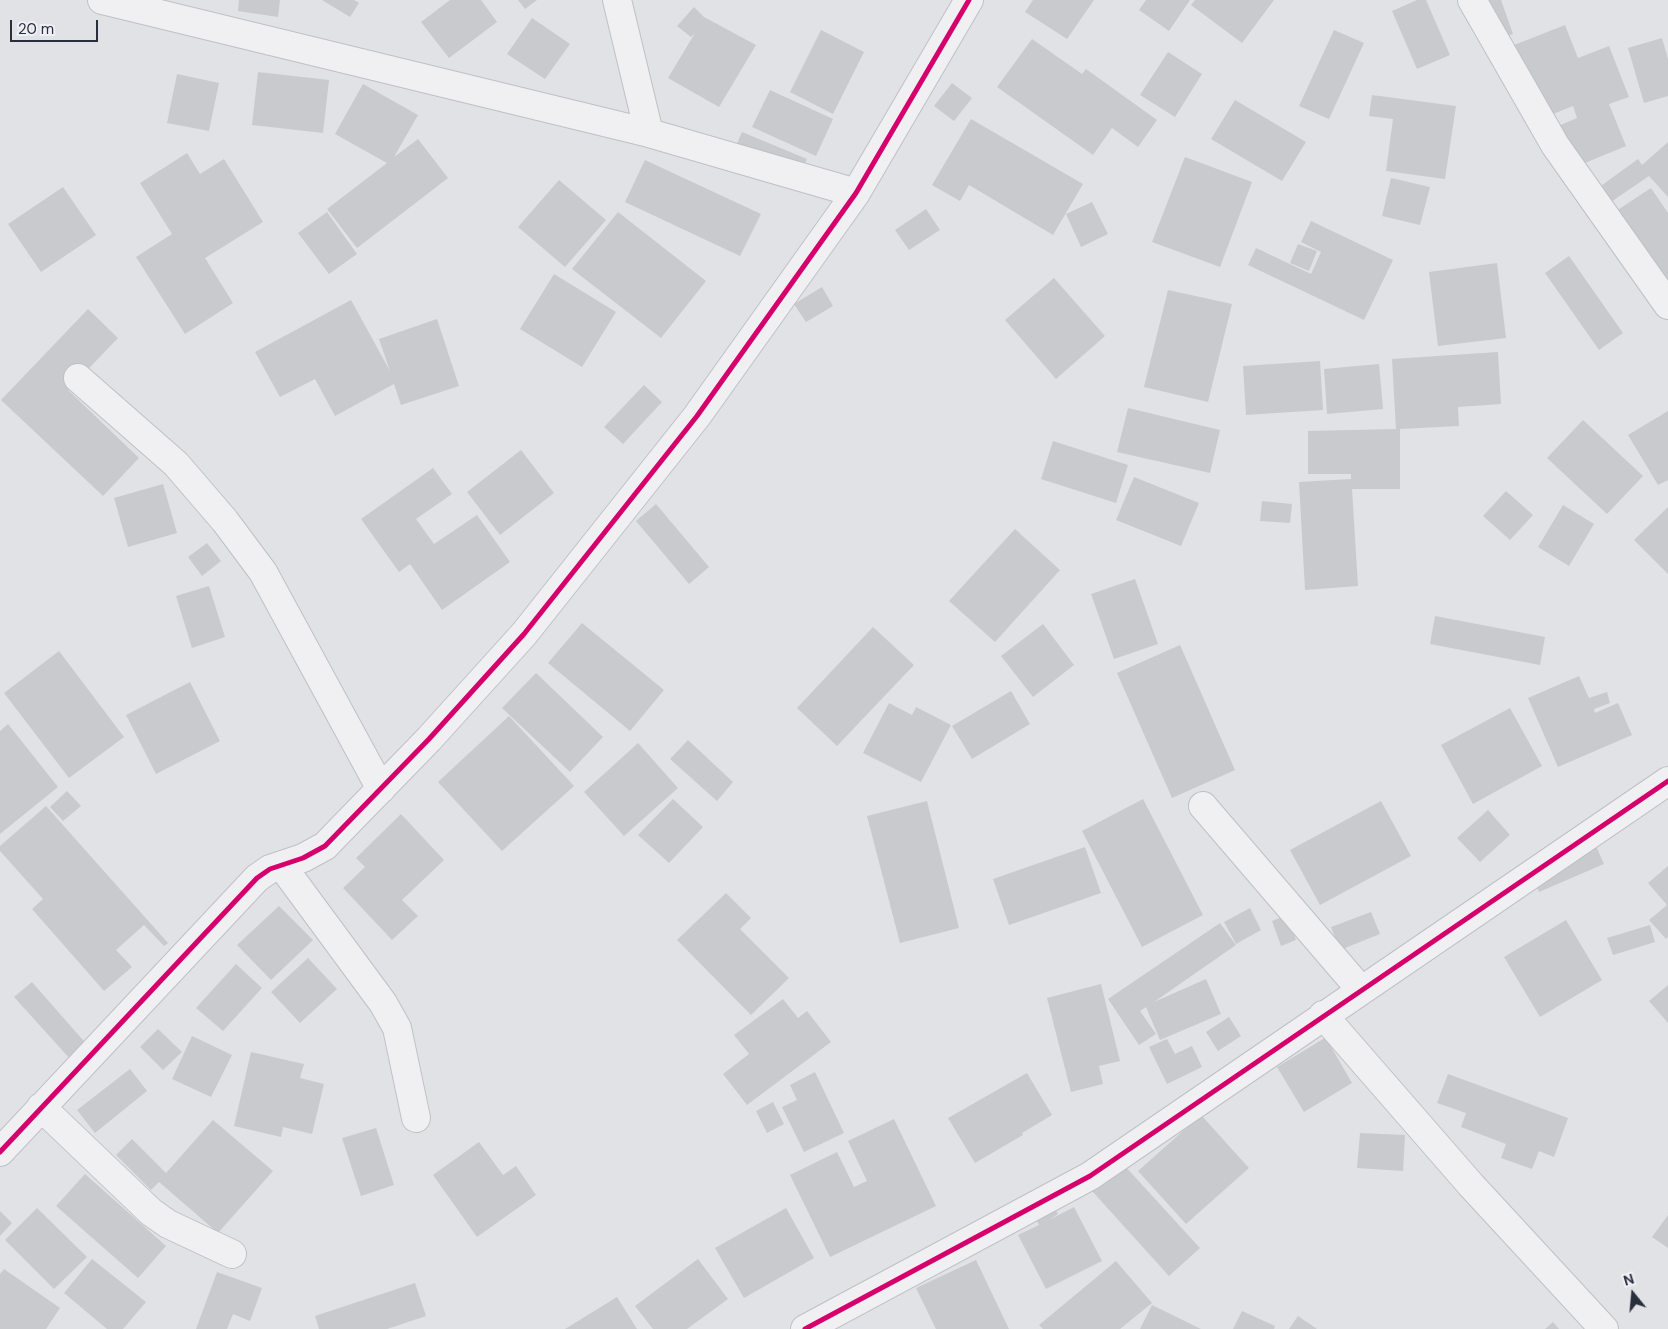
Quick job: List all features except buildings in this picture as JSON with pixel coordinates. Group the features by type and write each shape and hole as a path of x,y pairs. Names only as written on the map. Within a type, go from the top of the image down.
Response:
{"street":[{"path":"102,0 649,133 856,193"},
{"path":"617,0 649,133"},
{"path":"0,1152 257,878 270,869 303,858 325,846 429,739 524,634 697,416 856,193 969,0"},
{"path":"1472,0 1555,144 1668,305"},
{"path":"78,378 176,464 241,543 262,572 381,790"},
{"path":"805,1329 1090,1176 1668,781"},
{"path":"1203,806 1361,990"},
{"path":"282,866 383,1003 396,1028 416,1118"},
{"path":"1323,1015 1471,1186 1604,1329"},
{"path":"41,1107 151,1212 168,1224 232,1254"}],"cycle path":[{"path":"0,1152 257,878 270,869 303,858 325,846 429,739 524,634 697,416 856,193 969,0"},
{"path":"805,1329 1090,1176 1668,781"}]}
